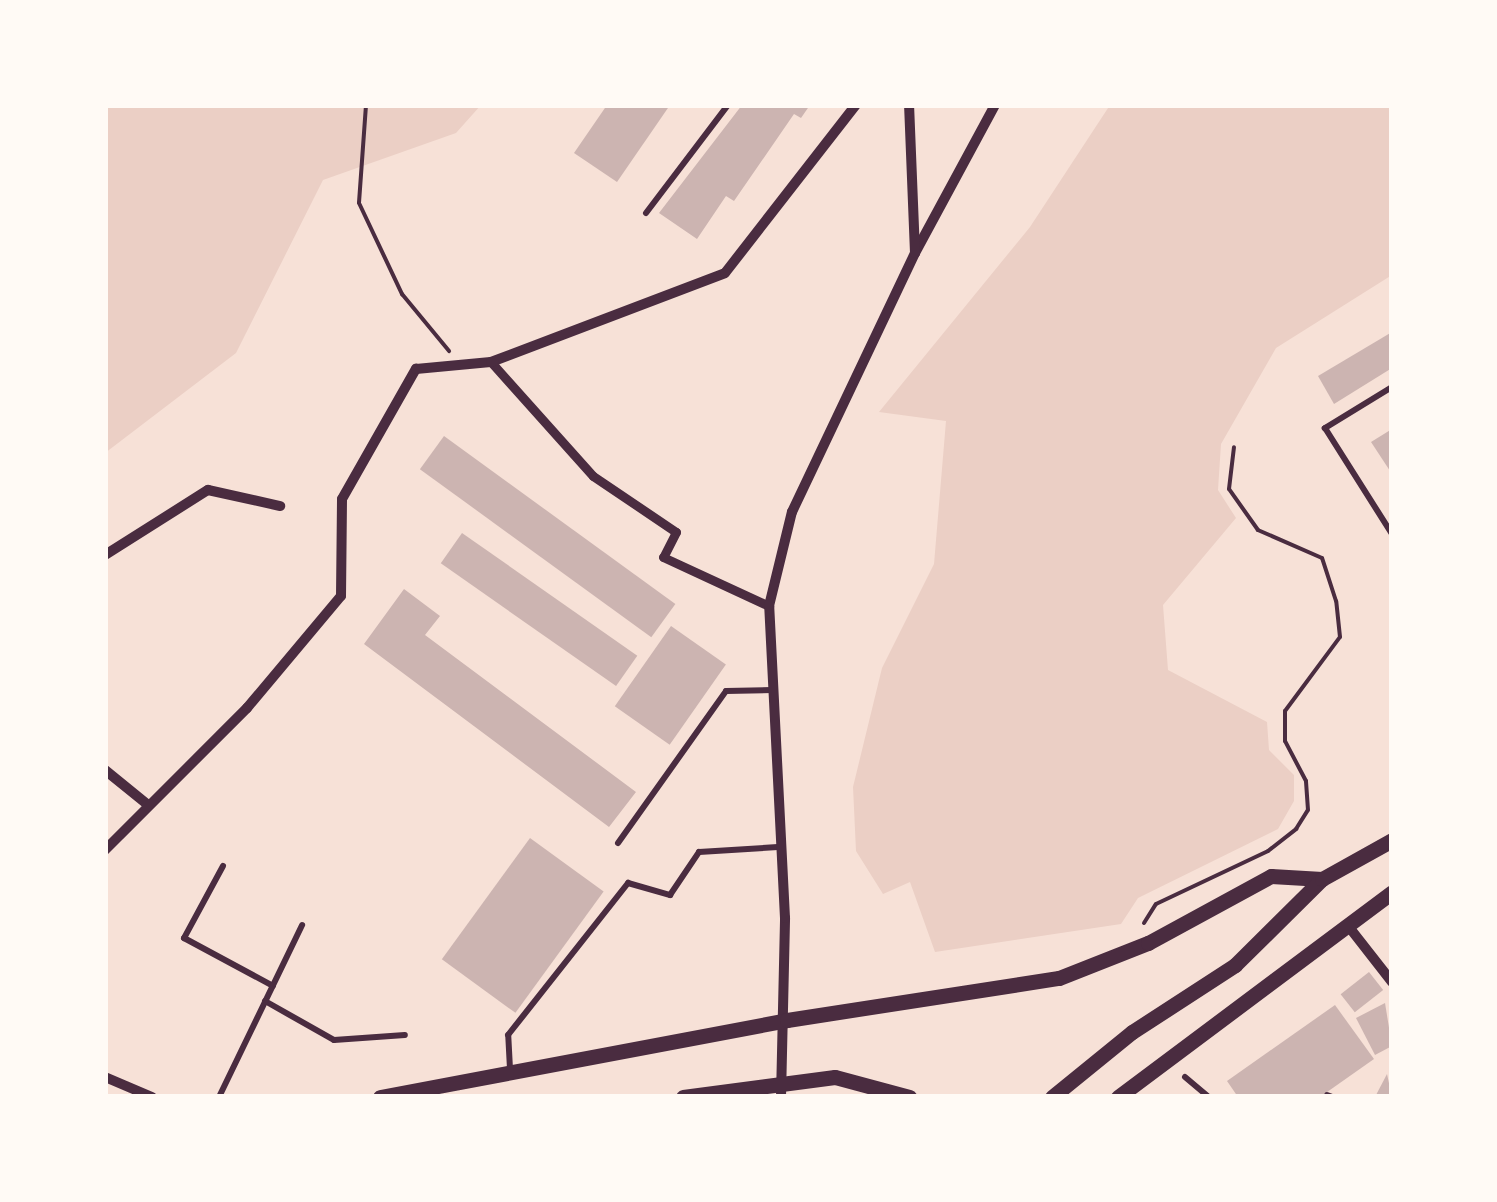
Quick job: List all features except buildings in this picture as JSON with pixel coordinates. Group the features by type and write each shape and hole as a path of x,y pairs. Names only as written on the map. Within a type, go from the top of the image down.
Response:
{"street":[{"path":"105,850 247,708 341,596 342,498 416,369 491,362 629,314 725,273 856,105"},
{"path":"909,105 915,253"},
{"path":"782,1089 787,1020 770,606 792,512 915,253 995,105"},
{"path":"491,362 594,476 676,532 663,557 770,606"},
{"path":"105,555 208,490 280,506"},
{"path":"105,770 148,805"},
{"path":"1052,1097 1132,1032 1235,965 1322,879 1392,840"},
{"path":"380,1097 510,1069 787,1020 1059,978 1148,942 1272,876 1322,879"},
{"path":"1118,1097 1392,892"},
{"path":"1349,927 1392,982"},
{"path":"105,1077 152,1097"},
{"path":"683,1097 782,1089 834,1078 909,1097"}],"lane":[{"path":"646,213 728,105"},
{"path":"1391,532 1325,428 1392,388"},
{"path":"618,843 726,691 772,690"},
{"path":"510,1069 508,1035 628,883 670,895 699,852 778,847"},
{"path":"223,866 184,938 272,986"},
{"path":"218,1097 302,925"},
{"path":"265,1001 334,1040 405,1035"},
{"path":"1185,1077 1209,1097"}],"path":[{"path":"366,105 359,203 402,294 460,366"},
{"path":"1148,942 1144,917 1156,904 1268,852 1296,829 1308,810 1306,781 1286,741 1286,711 1340,638 1322,558 1258,530 1229,489 1234,446"}],"shaded area":[{"path":"105,105 481,105 456,133 323,180 236,353 105,453"},
{"path":"1110,105 1392,105 1392,275 1276,348 1221,444 1218,490 1236,518 1163,605 1168,670 1267,722 1269,750 1294,775 1294,801 1278,829 1138,898 1121,924 935,952 910,882 883,894 856,851 853,787 882,668 934,564 946,421 879,412 1030,227"}]}
